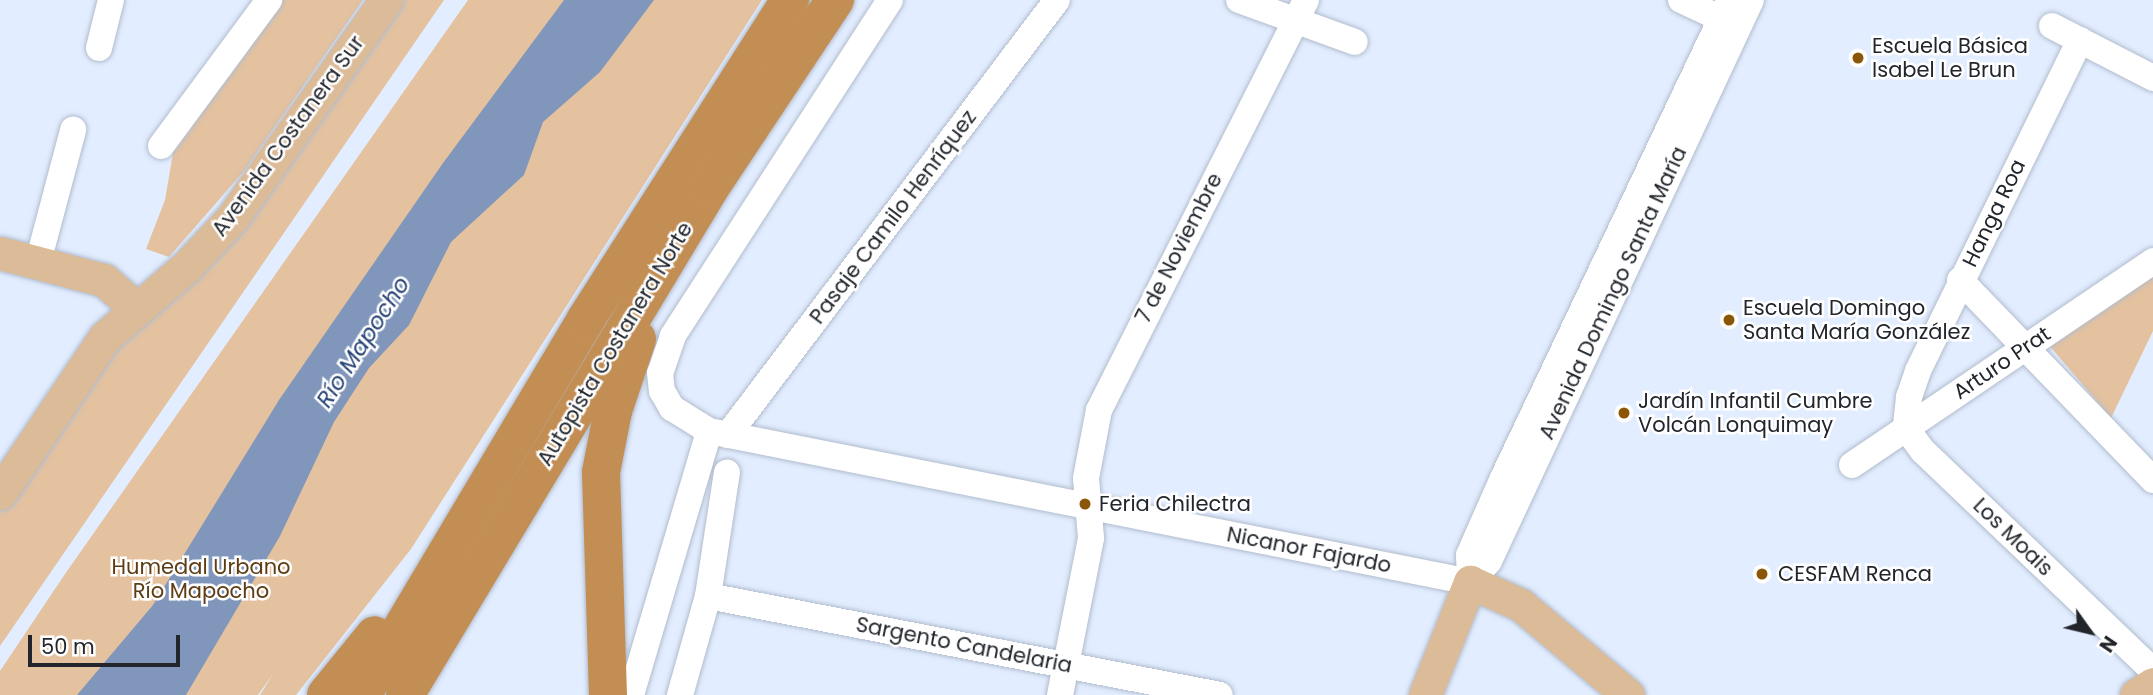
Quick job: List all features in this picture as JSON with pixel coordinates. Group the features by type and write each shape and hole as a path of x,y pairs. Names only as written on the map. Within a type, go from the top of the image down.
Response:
{"highway":[{"name":"Autopista Costanera Norte","path":"362,695 656,205 790,0"},
{"name":"Autopista Costanera Norte","path":"405,695 681,236 835,0"},
{"path":"608,695 598,512 603,453 634,345 681,236"},
{"path":"326,695 463,523"}],"main road":[{"name":"Avenida Costanera Sur","path":"0,493 105,337 135,307 187,266 232,218 386,0"},
{"path":"0,253 104,280 135,307"},
{"name":"Avenida Domingo Santa María","path":"1425,695 1470,582"},
{"name":"Nicanor Fajardo","path":"1470,582 1521,605 1628,695"},
{"path":"2136,695 2153,684"}],"street":[{"path":"99,48 111,0"},
{"path":"161,146 269,0"},
{"path":"632,695 719,433 685,419 665,397 660,380 663,357 689,309 890,0"},
{"name":"Pasaje Camilo Henríquez","path":"719,433 1057,0"},
{"path":"1239,0 1300,11 1355,42"},
{"path":"1681,0 1730,15"},
{"name":"Avenida Domingo Santa María","path":"1470,582 1469,555 1512,482 1730,15 1751,0"},
{"name":"7 de Noviembre","path":"1060,695 1091,538 1086,478 1091,442 1107,389 1300,11"},
{"path":"2052,26 2153,78"},
{"name":"Hanga Roa","path":"1906,428 1912,383 1960,280 2080,40"},
{"path":"38,262 73,130"},
{"name":"Arturo Prat","path":"1852,465 2153,261"},
{"path":"1960,280 2153,480"},
{"name":"Los Moais","path":"1906,428 1923,450 2153,671"},
{"name":"Nicanor Fajardo","path":"719,433 1470,582"},
{"path":"680,695 708,596 727,472"},
{"name":"Sargento Candelaria","path":"708,596 1066,665 1191,692 1220,695"}],"green space":[{"path":"278,0 363,0 244,171 169,257 146,249 165,200 173,153 248,51"},
{"path":"398,0 444,0 0,646 0,511 120,336"},
{"name":"Humedal Urbano Río Mapocho","path":"468,0 762,0 411,549 296,695 260,695 273,674 258,695 0,695 0,671 65,574"},
{"path":"2153,273 2153,331 2111,418 2048,344"}],"water":[{"name":"Río Mapocho","path":"564,0 654,0 600,72 543,122 524,175 451,242 409,325 369,368 334,422 280,536 186,695 77,695 153,605 279,400 443,163"}],"place":[{"name":"Escuela Básica Isabel Le Brun","path":"1858,58"},
{"name":"Escuela Domingo Santa María González","path":"1729,320"},
{"name":"Jardín Infantil Cumbre Volcán Lonquimay","path":"1624,413"},
{"name":"Feria Chilectra","path":"1085,504"},
{"name":"CESFAM Renca","path":"1762,574"}]}
